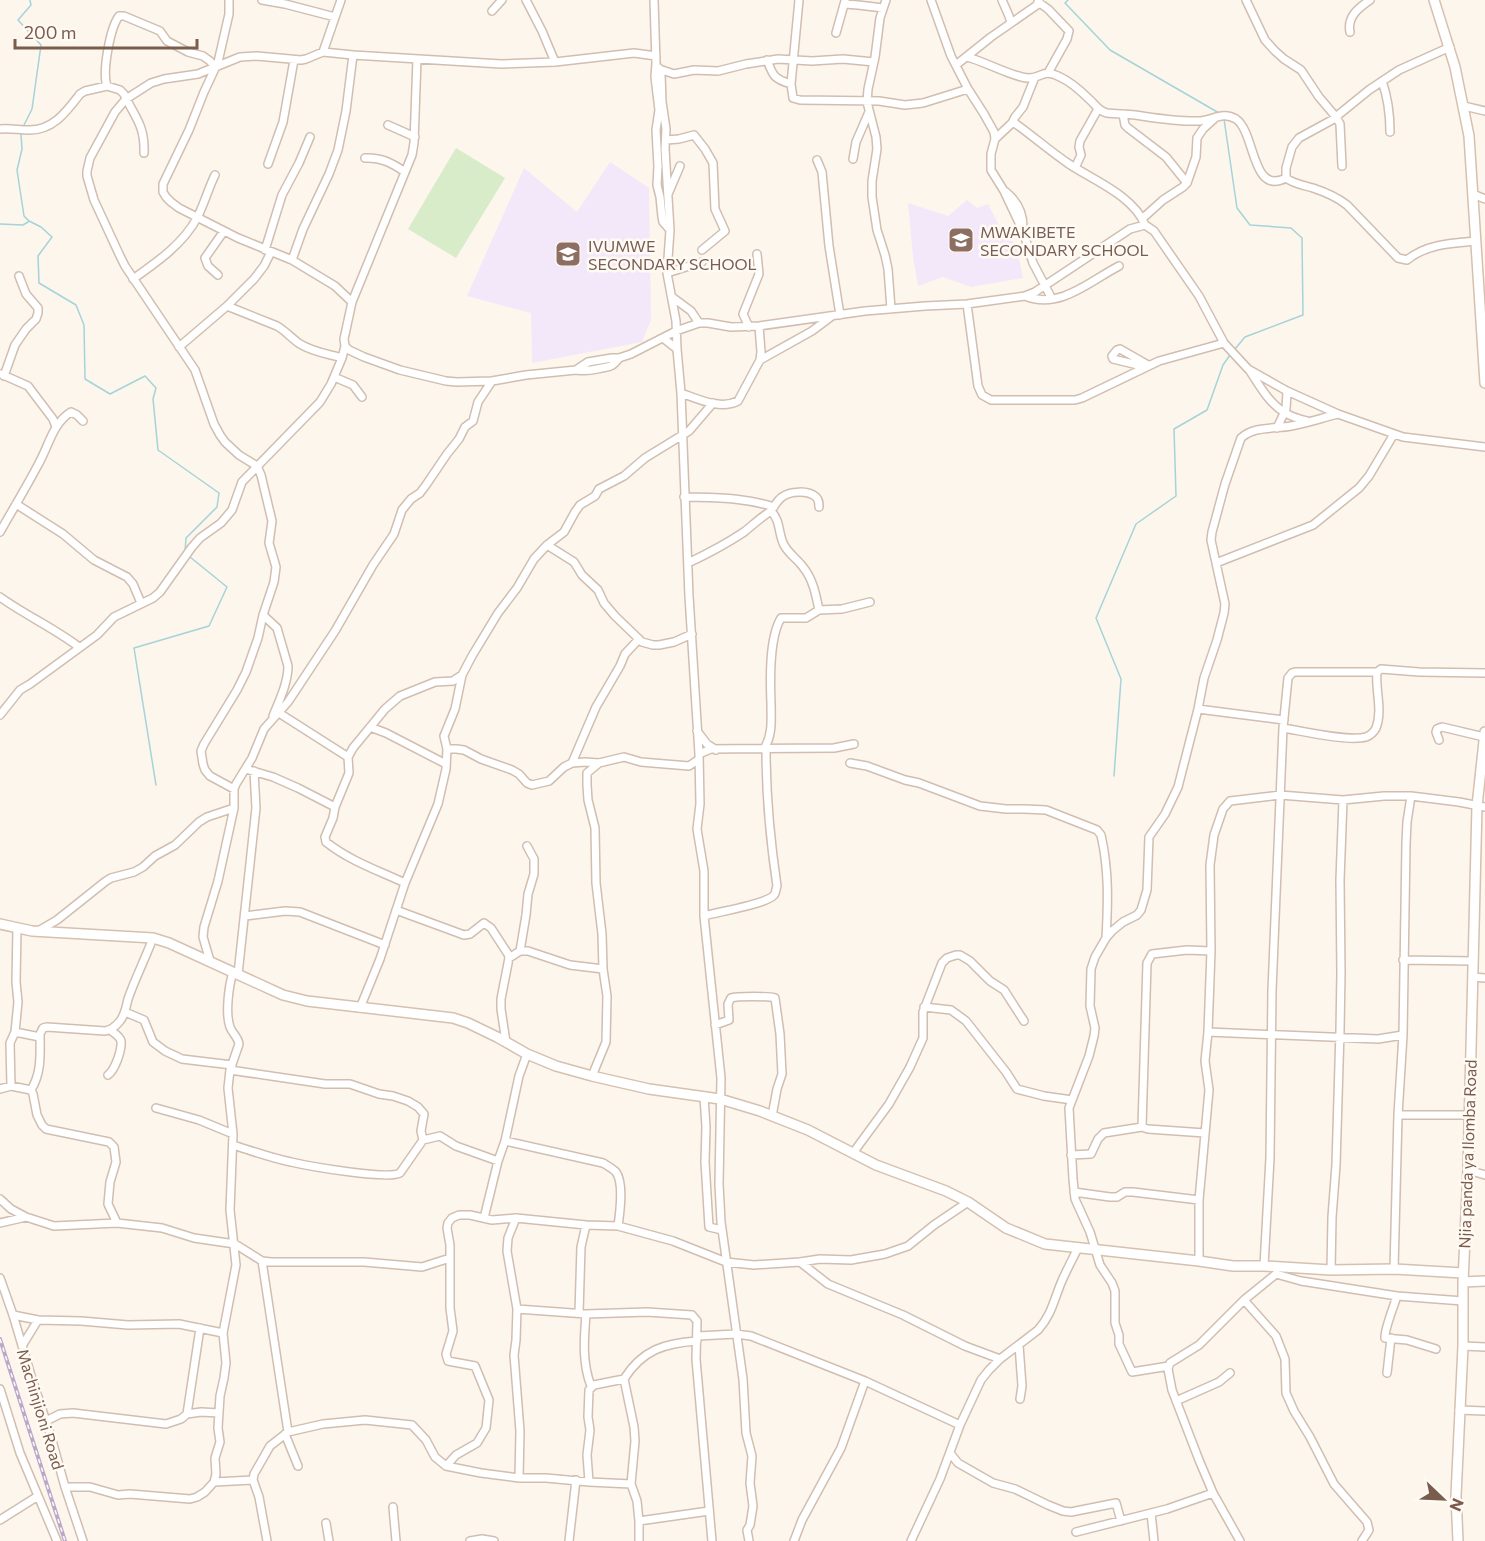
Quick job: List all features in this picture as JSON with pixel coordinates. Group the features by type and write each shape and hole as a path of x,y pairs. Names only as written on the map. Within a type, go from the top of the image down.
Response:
{"street":[{"path":"229,0 228,24 215,67 187,136 163,184 163,192 171,202 197,218 292,260 335,285 352,302"},
{"path":"262,0 335,17"},
{"path":"323,52 341,0"},
{"path":"492,11 502,0"},
{"path":"526,0 555,62"},
{"path":"654,0 657,63 666,127 665,154 670,230 667,273 675,311 681,393 684,497 699,757 700,804 697,829 704,871 704,916 721,1078 719,1184 722,1230 743,1379 746,1433 753,1456 750,1483 753,1506 747,1530 749,1541"},
{"path":"799,0 791,84 791,95 796,100 879,101 905,105 923,103 968,89"},
{"path":"886,0 880,18 867,102 877,148 872,197 877,230 888,268 891,309"},
{"path":"931,0 956,65 994,132 995,139"},
{"path":"1002,0 1011,23"},
{"path":"1246,0 1265,40 1284,59 1302,70 1319,97 1336,117 1340,129 1342,166"},
{"path":"1350,32 1349,25 1352,16 1370,0"},
{"path":"1434,0 1450,47 1470,144 1476,241 1482,277 1485,383"},
{"path":"956,65 1033,8 1039,1 1069,31 1048,73"},
{"path":"836,33 845,2 883,8"},
{"path":"107,86 105,72 112,32 117,18 122,15 160,31 167,41 188,52 203,56 215,67"},
{"path":"1286,178 1286,168 1295,141 1336,117 1382,81 1410,64 1450,47"},
{"path":"234,789 210,776 205,770 201,751 237,690 258,638 276,567 269,543 272,521 257,466 239,454 220,435 195,370 120,256 94,200 87,171 90,158 108,124 126,99 156,81 198,74 233,60 247,57 306,59 323,52 501,64 555,62 634,53 657,63 674,74 694,70 718,71 767,60 843,59 874,62"},
{"path":"292,260 338,150 345,121 353,55"},
{"path":"967,57 1021,77 1029,78 1048,73 1067,80 1098,109 1107,113 1188,121 1223,115 1234,118 1248,135 1262,174 1274,182 1286,178"},
{"path":"1,711 20,690 98,635 114,617 153,598 160,592 192,547 225,518 236,502 240,484 320,402 342,358 352,302 412,155 415,137 417,59"},
{"path":"268,164 283,122 294,60"},
{"path":"767,60 774,77 791,84"},
{"path":"657,63 655,78 658,110 657,184 663,222 670,230"},
{"path":"1035,77 1023,107 995,139 990,154 991,170 1023,231 1032,261 1052,299"},
{"path":"1382,81 1387,93 1390,112 1390,132"},
{"path":"0,129 38,130 56,122 80,94 107,86 122,92 126,99 142,129 144,153"},
{"path":"1464,106 1485,111"},
{"path":"1075,168 1081,155 1078,147 1080,141 1098,109"},
{"path":"853,159 858,136 869,112"},
{"path":"1124,114 1125,125 1166,157 1187,183"},
{"path":"345,346 364,357 421,375 457,382 492,381 576,370 588,362 619,358 676,331 699,323 749,327 785,324 836,315 967,304 1025,296 1144,221 1163,200 1187,183 1196,157 1197,138 1217,116"},
{"path":"1011,123 1016,124 1075,168 1129,203 1154,231 1199,296 1224,343 1248,369 1266,395 1285,413 1308,422"},
{"path":"388,125 415,137"},
{"path":"666,140 679,139 693,134 713,164 715,209 725,231 702,250"},
{"path":"179,347 227,306 260,273 282,195 310,138"},
{"path":"364,158 376,158 389,162 405,172"},
{"path":"817,160 822,172 836,315"},
{"path":"668,195 680,166"},
{"path":"134,279 172,248 197,218 215,175"},
{"path":"1286,178 1341,200 1400,259 1407,260 1430,247 1476,241"},
{"path":"1473,194 1485,199"},
{"path":"218,275 208,266 205,258 224,231"},
{"path":"749,327 743,315 759,274 757,254"},
{"path":"667,273 702,262"},
{"path":"1025,296 1037,300 1069,294 1119,266"},
{"path":"19,276 26,294 38,308 38,313 36,319 15,345 2,375 28,386 53,419 56,427"},
{"path":"672,297 691,311 699,323"},
{"path":"967,304 978,386 982,395 988,399 1075,400 1147,366 1224,343"},
{"path":"227,306 283,329 297,343 308,348 342,358"},
{"path":"760,360 836,315"},
{"path":"681,393 713,404 738,401 760,360 759,326"},
{"path":"663,338 677,349"},
{"path":"1248,369 1287,391 1338,414 1394,434 1422,440 1485,447"},
{"path":"334,377 353,386 362,397"},
{"path":"210,961 203,938 204,927 218,881 234,808 234,789 264,729 288,702 394,534 402,510 411,499 420,493 459,439 465,427 473,421 477,402 492,381"},
{"path":"1278,428 1285,413 1287,391"},
{"path":"360,1008 385,945 405,883 438,804 445,778 447,749 444,736 455,709 462,675 498,613 517,588 534,559 547,545 561,535 580,506 595,496 599,489 624,476 650,454 683,435 713,404"},
{"path":"0,532 40,462 56,427 69,412 77,415 82,421"},
{"path":"1338,414 1246,433 1241,438 1224,484 1211,540 1225,604 1224,613 1204,678 1178,787 1165,814 1149,837 1147,890 1141,910 1123,922 1106,938 1091,969 1090,1006 1095,1028 1094,1035 1089,1056 1069,1108 1074,1192 1100,1265 1112,1282 1115,1291 1115,1323 1119,1344 1132,1372 1168,1366 1199,1345 1244,1300 1276,1274 1300,1281 1397,1296 1463,1301"},
{"path":"1216,563 1313,525 1364,482 1394,434"},
{"path":"688,563 726,544 747,530 785,495 797,492 815,496 819,507"},
{"path":"684,497 744,499 772,509 778,519 785,547 805,568 811,579 819,610"},
{"path":"16,504 63,534 94,560 127,577 133,584 141,603"},
{"path":"547,545 574,562 615,616 645,643 658,645 674,642 692,634"},
{"path":"0,597 79,647"},
{"path":"704,916 757,904 775,894 777,886 769,829 765,749 771,733 770,688 774,634 779,621 783,617 806,618 819,610 842,609 870,602"},
{"path":"263,615 279,632 288,669 272,719"},
{"path":"572,763 596,706 620,666 626,651 639,639"},
{"path":"1264,1266 1270,1158 1270,1034 1283,724 1288,678 1292,672 1377,672 1381,669 1485,673"},
{"path":"1198,709 1341,737 1364,738 1370,735 1377,726 1377,672"},
{"path":"405,883 358,863 326,842 325,837 349,773 348,757 385,709 400,696 435,682 453,681 462,675"},
{"path":"279,713 348,757"},
{"path":"370,727 446,764"},
{"path":"1439,740 1436,732 1442,727 1484,737"},
{"path":"697,731 707,744 716,750"},
{"name":"Njia panda ya Ilomba Road","path":"1458,1541 1456,1496 1463,1346 1473,961 1485,732"},
{"path":"447,749 464,750 512,770 532,785 549,781 572,763 599,763 624,757 641,762 689,766 708,750 834,748 854,744"},
{"path":"592,1076 606,1041 607,996 596,883 595,828 586,785 587,773 599,763"},
{"path":"850,763 867,765 903,780 922,784 980,806 1046,810 1097,831 1101,835 1107,874 1106,938"},
{"path":"244,769 298,788 335,807"},
{"path":"64,1487 90,1487 113,1494 182,1499 197,1497 214,1482 215,1458 220,1442 218,1428 220,1396 226,1363 223,1333 237,1265 230,1210 233,1134 228,1088 231,1067 239,1041 231,1030 229,1022 228,991 236,973 246,916 256,808 254,771"},
{"path":"1198,1261 1200,1200 1209,1090 1204,1061 1208,1032 1211,951 1210,865 1214,835 1222,809 1230,801 1280,795 1343,800 1411,796 1481,806"},
{"path":"1394,1269 1398,1115 1403,1035 1406,844 1411,796"},
{"path":"1331,1270 1340,1037 1340,880 1343,800"},
{"path":"36,932 57,920 111,878 134,872 143,867 154,856 175,845 199,822 234,808"},
{"path":"520,951 529,886 534,874 534,859 527,846"},
{"path":"396,910 466,936 484,923 487,924 510,958"},
{"path":"246,916 285,911 300,912 385,945"},
{"path":"0,924 36,932 153,939 170,943 295,999 453,1018 468,1023 527,1054 556,1066 649,1089 720,1099 808,1130 876,1165 946,1191 968,1202 1006,1228 1045,1244 1233,1266 1331,1270 1394,1269 1485,1281"},
{"path":"11,1086 10,1042 15,1032 18,1002 17,928"},
{"path":"117,1222 108,1204 110,1182 116,1162 113,1145 109,1142 46,1129 39,1119 31,1090 39,1074 41,1031 45,1027 91,1031 110,1030 120,1021 125,1012 128,999 153,939"},
{"path":"1142,1127 1147,963 1155,953 1187,950 1211,951"},
{"path":"506,1042 501,999 510,958 520,951 532,952 570,965 603,969"},
{"path":"853,1153 889,1104 910,1067 924,1035 922,1018 924,1007 942,963 950,955 960,955 970,961 990,981 1004,990 1024,1021"},
{"path":"1403,960 1473,961"},
{"path":"1473,977 1485,978"},
{"path":"715,1025 729,1020 728,1004 731,998 737,996 775,998 782,1074 772,1116"},
{"path":"924,1007 949,1010 966,1022 1017,1089 1072,1100"},
{"path":"125,1012 144,1020 153,1042 182,1059 325,1084 350,1083 379,1094 408,1101 424,1114 423,1140 400,1173 394,1176 290,1162 233,1145"},
{"path":"108,1075 115,1067 121,1043 118,1036 110,1030"},
{"path":"15,1032 40,1037"},
{"path":"1208,1032 1378,1039 1403,1035"},
{"path":"484,1218 505,1141 519,1076 527,1054"},
{"path":"0,1089 11,1086 31,1090"},
{"path":"704,1097 709,1227 722,1230"},
{"path":"156,1108 199,1120 233,1134"},
{"path":"1398,1115 1468,1115"},
{"path":"1071,1155 1091,1154 1098,1139 1104,1133 1142,1127 1205,1133"},
{"path":"423,1140 440,1136 456,1146 498,1161"},
{"path":"505,1141 603,1163 611,1167 618,1176 620,1187 618,1226"},
{"path":"1468,1170 1485,1175"},
{"path":"1074,1192 1117,1197 1125,1192 1133,1192 1200,1200"},
{"path":"0,1199 17,1213 57,1226 117,1222 162,1228 194,1238 235,1244 262,1261 271,1263 364,1262 422,1267 450,1258"},
{"path":"446,1466 456,1455 477,1443 486,1428 489,1400 476,1366 448,1361 446,1354 453,1331 447,1228 452,1218 459,1215 492,1220 516,1218 618,1226 673,1240 726,1262 754,1265 820,1259 856,1260 885,1254 908,1246 968,1202"},
{"path":"0,1224 26,1217"},
{"path":"516,1218 508,1238 507,1251 517,1309 514,1355 520,1431 519,1478"},
{"path":"586,1225 581,1247 584,1357 586,1374 591,1386 587,1455 590,1482"},
{"path":"911,1541 948,1461 960,1425 981,1380 1000,1359 1038,1330 1048,1317 1077,1248"},
{"path":"262,1261 286,1433 298,1466"},
{"path":"800,1262 830,1285 903,1315 956,1342 1000,1359"},
{"name":"Machinjioni Road","path":"0,1278 82,1541"},
{"path":"1397,1296 1389,1324 1384,1331 1385,1338 1415,1342 1436,1349"},
{"path":"1244,1300 1276,1336 1286,1365 1286,1393 1327,1473 1339,1491 1367,1522 1369,1530 1362,1541"},
{"path":"517,1309 583,1314 637,1312 692,1315 697,1321 696,1359 712,1541"},
{"path":"13,1315 38,1320 81,1321 128,1326 178,1324 223,1333"},
{"path":"22,1346 38,1320"},
{"path":"187,1414 200,1328"},
{"path":"639,1541 637,1501 631,1484 634,1427 624,1379 648,1353 660,1346 698,1338 736,1334 751,1336 865,1381 960,1425"},
{"path":"1387,1373 1391,1338"},
{"path":"1019,1345 1022,1386 1020,1399"},
{"path":"1463,1346 1485,1347"},
{"path":"1168,1366 1170,1381 1190,1440 1213,1493 1240,1541"},
{"path":"1176,1401 1219,1382 1230,1373"},
{"path":"591,1386 605,1381 624,1379"},
{"path":"794,1541 802,1520 841,1448 865,1381"},
{"path":"0,1389 20,1453 57,1541"},
{"path":"1459,1410 1485,1411"},
{"path":"46,1421 60,1414 73,1413 166,1424 181,1419 187,1414 219,1413"},
{"path":"267,1541 260,1497 253,1479 254,1474 270,1446 286,1433 323,1425 365,1420 412,1425 426,1440 435,1457 446,1466 481,1473 519,1478 631,1484"},
{"path":"950,1453 958,1463 993,1483 1015,1489 1056,1509 1071,1512 1116,1503 1121,1521"},
{"path":"214,1482 253,1479"},
{"path":"568,1541 576,1480"},
{"path":"1076,1532 1150,1513 1213,1493"},
{"path":"0,1520 38,1496"},
{"path":"393,1507 396,1541"},
{"path":"639,1521 709,1511"},
{"path":"1150,1513 1154,1541"},
{"path":"326,1523 329,1541"},
{"path":"470,1541 482,1539 494,1541"}],"shaded area":[{"name":"IVUMWE SECONDARY SCHOOL","path":"610,162 649,188 651,320 642,342 532,363 531,313 467,296 524,168 577,212"},
{"name":"MWAKIBETE SECONDARY SCHOOL","path":"967,200 977,208 988,204 1004,235 1016,244 1023,278 971,287 943,277 918,286 908,203 948,216"}],"green space":[{"path":"456,148 505,178 456,258 408,229"}],"waterway":[{"path":"23,127 32,109 41,45 18,20 31,5 30,0"},
{"path":"1068,0 1065,3 1110,50 1219,113"},
{"path":"1224,119 1237,208 1250,225 1291,228 1302,238 1303,315 1245,337 1235,349"},
{"path":"21,134 22,149 17,170 24,216 52,237 38,256 39,283 76,305 84,325 85,379 110,394 145,376 156,388 153,399 158,450 219,493 217,507 186,538 185,552"},
{"path":"0,224 23,225 28,222"},
{"path":"1114,776 1121,679 1096,618 1136,524 1176,496 1174,429 1207,410 1223,365 1230,355"},
{"path":"156,785 134,648 209,626 227,587 190,557"}],"railway":[{"path":"0,1339 65,1541"}],"place":[{"name":"MWAKIBETE SECONDARY SCHOOL","path":"961,240"},
{"name":"IVUMWE SECONDARY SCHOOL","path":"568,254"}]}
